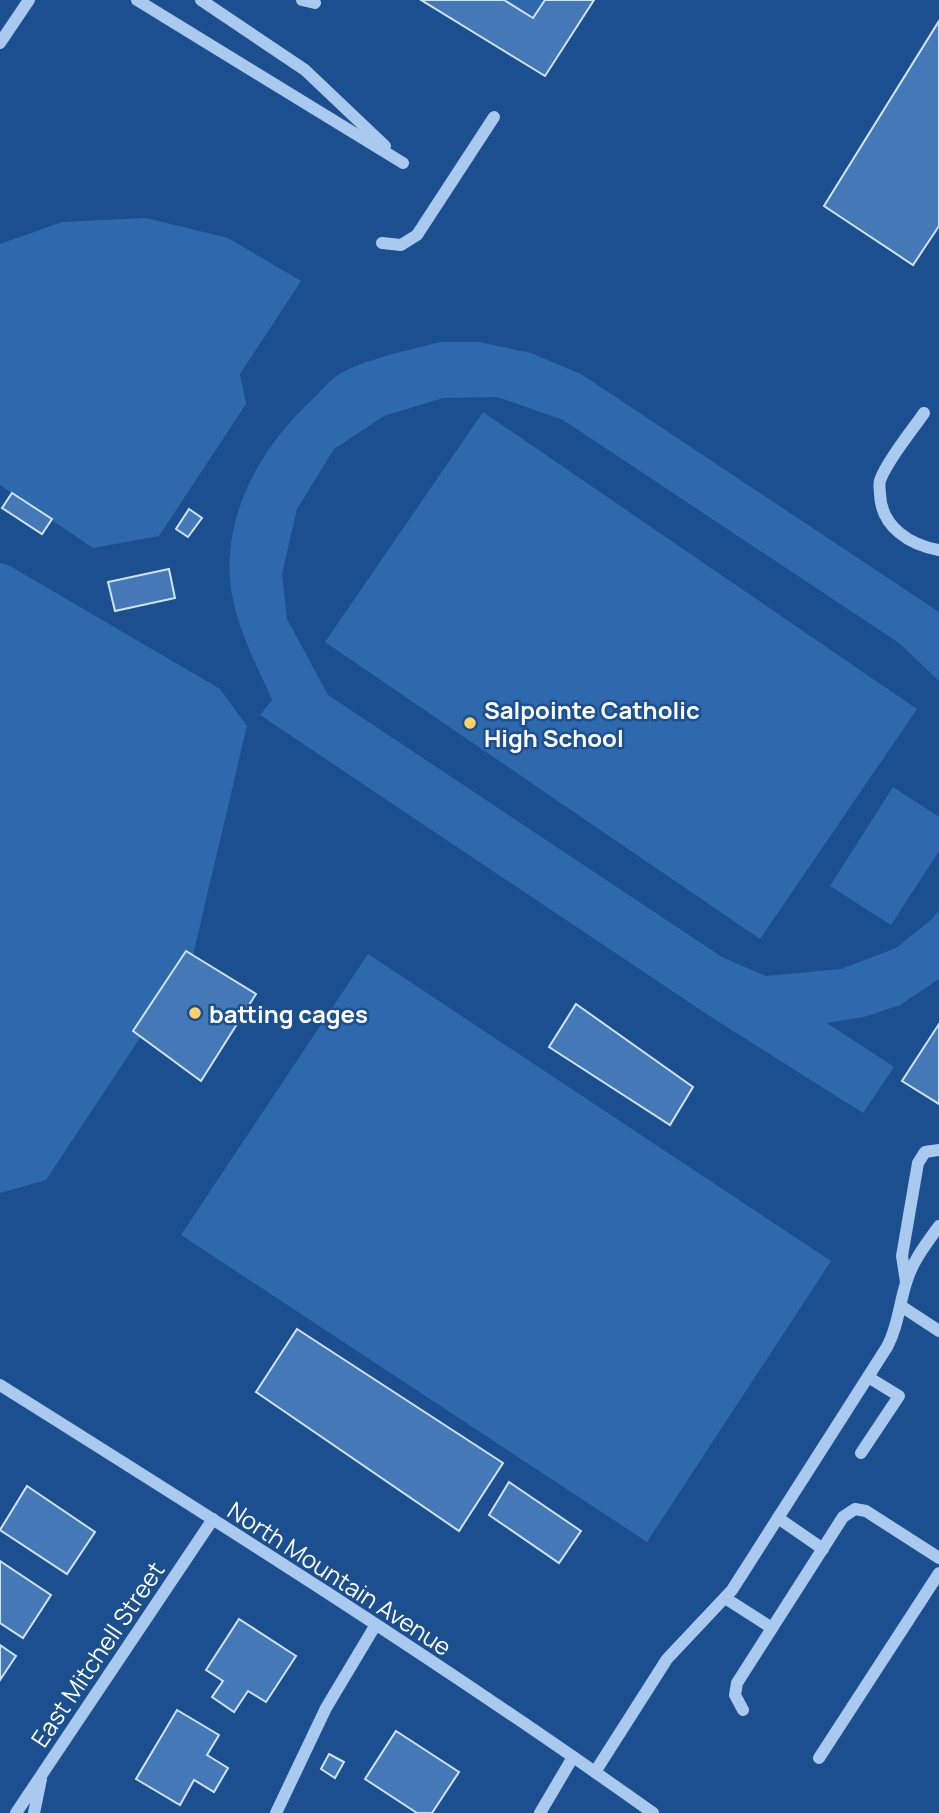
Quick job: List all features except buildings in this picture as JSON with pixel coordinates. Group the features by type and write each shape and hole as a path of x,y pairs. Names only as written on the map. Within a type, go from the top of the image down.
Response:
{"street":[{"path":"0,43 29,0"},
{"path":"137,0 403,163 305,70 201,0"},
{"path":"382,243 401,245 417,235 494,117"},
{"path":"924,413 879,480 880,501 887,520 901,535 919,546 939,550"},
{"path":"906,1282 902,1256 918,1163 925,1152 939,1150"},
{"path":"595,1772 667,1659 725,1598 868,1377 894,1335 906,1282 916,1259 939,1226"},
{"path":"901,1306 939,1331"},
{"path":"860,1453 899,1396 868,1377"},
{"name":"North Mountain Avenue","path":"0,1385 213,1519 573,1757 653,1813"},
{"path":"743,1710 735,1695 737,1683 843,1517 855,1509 866,1511 939,1558"},
{"path":"778,1518 824,1549"},
{"name":"East Mitchell Street","path":"16,1813 213,1519"},
{"path":"819,1758 939,1573"},
{"path":"725,1598 772,1628"},
{"path":"276,1813 326,1708 375,1626"},
{"path":"540,1813 573,1757"},
{"path":"34,1813 43,1772"}],"shaded area":[{"path":"504,0 545,0 533,18"},
{"path":"146,218 228,238 301,281 240,374 246,404 159,536 93,548 0,485 0,244 62,222"},
{"path":"440,342 479,342 531,353 581,374 939,612 939,681 899,643 563,420 497,397 443,398 384,416 334,449 297,509 282,574 287,619 328,695 722,957 766,976 841,969 896,948 932,919 939,910 939,979 900,1005 864,1017 827,1023 894,1067 863,1113 708,1015 260,715 272,700 239,623 232,595 230,566 238,512 248,486 277,438 335,377 374,360"},
{"path":"483,412 917,709 760,939 325,642"},
{"path":"0,563 10,566 220,689 247,726 192,959 46,1180 0,1193"},
{"path":"893,787 939,817 939,851 891,925 830,886"},
{"path":"368,954 831,1261 647,1542 181,1235"}],"place":[{"name":"Salpointe Catholic High School","path":"470,723"},
{"name":"batting cages","path":"195,1013"}]}
